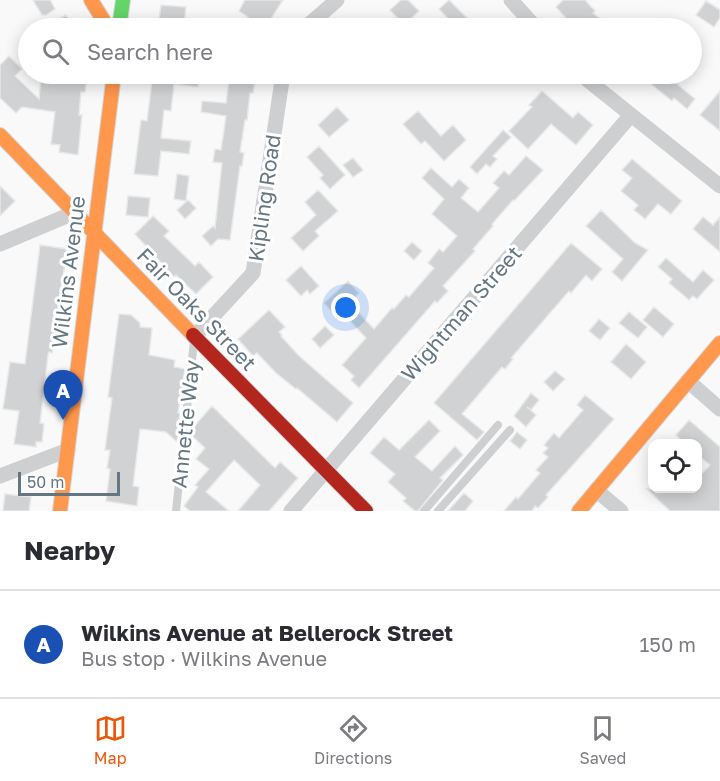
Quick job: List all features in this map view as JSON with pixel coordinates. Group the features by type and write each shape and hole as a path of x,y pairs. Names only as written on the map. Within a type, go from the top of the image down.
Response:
{"street":[{"path":"91,0 102,18"},
{"path":"120,18 123,0"},
{"path":"316,18 336,0"},
{"path":"511,0 527,18"},
{"name":"Wilkins Avenue","path":"60,511 113,84"},
{"name":"Kipling Road","path":"194,337 253,273 281,84"},
{"path":"592,84 720,186"},
{"name":"Wightman Street","path":"291,511 631,115"},
{"name":"Fair Oaks Street","path":"0,135 194,337 366,511"},
{"path":"0,244 76,212"},
{"path":"579,511 720,343"},
{"path":"688,381 720,409"},
{"path":"0,476 68,450"},
{"path":"596,490 621,511"}],"lane":[{"name":"Annette Way","path":"176,511 194,337"},
{"path":"424,511 498,425"},
{"path":"438,511 510,430"}],"building":[{"path":"33,0 50,0 55,9 42,15"},
{"path":"245,0 283,0 271,18 247,18 239,11"},
{"path":"401,0 408,0 419,11 412,18 397,18 390,10"},
{"path":"449,0 467,18 447,18 439,9"},
{"path":"563,0 585,0 595,11 593,13 599,18 566,18 556,7"},
{"path":"706,1 720,10 720,18 714,27 696,15"},
{"path":"161,5 186,7 185,18 159,18"},
{"path":"9,56 18,65 18,73 15,76 18,84 23,84 39,99 40,84 86,84 85,92 81,92 79,115 82,115 78,155 59,152 60,145 51,144 55,112 22,107 16,113 0,98 0,65"},
{"path":"152,84 174,84 171,111 164,110 161,138 191,141 189,154 161,151 158,176 134,174 141,120 147,121"},
{"path":"174,84 198,84 198,87"},
{"path":"229,84 254,84 253,93 250,93 247,120 245,120 240,152 244,153 242,166 240,166 230,240 218,239 211,246 202,236 213,226 215,228 222,163 213,162 215,149 221,150 226,116 201,112 202,101 226,103"},
{"path":"651,84 677,84 695,99 687,109 674,98 672,101"},
{"path":"542,91 573,118 578,112 593,125 576,145 551,124 528,149 509,131 532,107 529,105"},
{"path":"720,91 720,131 700,115"},
{"path":"337,107 349,120 329,137 318,125"},
{"path":"418,111 441,136 453,125 466,140 444,161 425,141 421,144 403,124"},
{"path":"503,130 511,137 493,156 497,159 490,167 486,164 477,174 470,167"},
{"path":"319,146 345,175 330,189 320,178 323,175 307,157"},
{"path":"526,156 543,170 492,224 493,226 473,249 475,251 443,286 448,291 437,303 435,301 359,388 351,380 354,376 342,365 366,338 341,311 336,316 324,303 348,281 359,293 349,302 374,329 406,295 409,297 434,268 428,263 439,249 443,252 457,236 432,214 444,199 422,178 431,168 452,187 459,179 469,188 461,198 478,212 499,188 493,183 504,171 509,175"},
{"path":"353,158 363,170 353,177 343,165"},
{"path":"632,159 682,201 671,214 658,204 645,219 634,210 638,205 621,191 632,178 622,170"},
{"path":"177,174 189,176 186,201 174,199"},
{"path":"0,186 15,201 0,216"},
{"path":"318,190 338,211 315,231 319,236 303,251 291,238 316,215 305,202"},
{"path":"128,196 150,198 148,217 126,215"},
{"path":"188,200 196,208 185,219 177,210"},
{"path":"601,210 635,243 648,250 622,281 612,272 623,259 586,226"},
{"path":"153,216 169,231 164,236 195,266 199,262 213,277 196,294 176,275 174,277 135,234"},
{"path":"703,217 713,225 720,217 720,252 693,229"},
{"path":"412,242 422,251 414,260 404,251"},
{"path":"571,243 602,269 592,281 586,275 571,293 569,291 511,358 513,359 505,369 502,367 462,414 484,432 477,440 434,403"},
{"path":"40,245 67,249 52,353 49,352 48,355 40,423 44,424 42,442 36,442 36,447 14,444 19,411 3,409 10,362 25,364"},
{"path":"666,258 693,282 703,270 714,280 697,299 693,296 689,300 669,283 672,279 658,267"},
{"path":"301,266 319,286 310,294 307,290 301,296 286,280"},
{"path":"654,307 674,324 663,337 643,320"},
{"path":"269,310 285,327 279,332 298,355 353,403 337,422 276,373 257,353 253,356 238,339"},
{"path":"629,312 647,327 638,338 619,323"},
{"path":"119,314 131,315 140,323 140,327 152,328 149,355 175,360 174,367 185,369 178,413 180,413 177,442 166,432 140,429 133,486 139,487 137,506 106,501 110,450 105,450 112,398 108,397"},
{"path":"599,319 610,328 600,340 589,331"},
{"path":"325,326 334,335 320,348 312,339"},
{"path":"626,344 646,362 631,379 611,362"},
{"path":"555,371 565,379 553,391 544,382"},
{"path":"531,393 539,400 531,410 527,407 536,415 526,427 514,416"},
{"path":"585,395 614,419 546,495 548,497 538,508 535,506 532,511 504,511 516,497 518,499 540,473 536,470 548,457 543,453 548,448 544,445 554,433 559,438 583,410 577,405"},
{"path":"212,406 275,468 280,462 298,478 269,511 238,511 260,485 234,460 206,492 229,511 190,511 184,506 198,487 195,485 209,469 196,459 205,448 190,434 190,431"},
{"path":"429,420 440,431 415,457 432,471 455,446 463,455 440,478 443,480 418,511 415,511 403,501 406,498 388,482 395,474 370,453 384,437 399,450"},
{"path":"689,420 720,447 720,511 670,511 651,493 702,493 702,474 710,465 702,458 702,439 680,439 676,435"},
{"path":"517,432 527,440 520,449 510,441"},
{"path":"464,493 473,501 465,511 448,511"},
{"path":"5,494 31,497 29,511 3,511"}],"traffic: fast":[{"path":"120,18 123,0"}],"traffic: slow":[{"path":"91,0 102,18"},
{"path":"60,511 113,84"},
{"path":"0,135 193,335"},
{"path":"579,511 720,343"}],"traffic: jam":[{"path":"193,335 366,511"}],"place":[{"name":"Wilkins Avenue at Bellerock Street","path":"63,420"}]}
